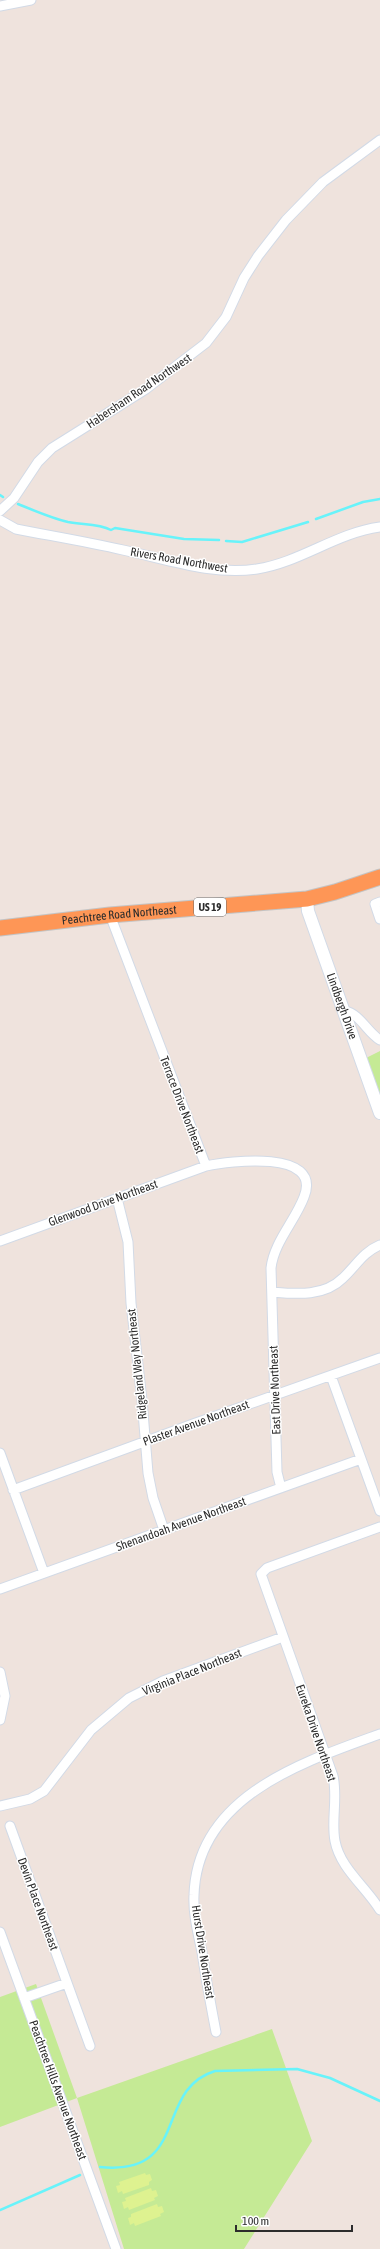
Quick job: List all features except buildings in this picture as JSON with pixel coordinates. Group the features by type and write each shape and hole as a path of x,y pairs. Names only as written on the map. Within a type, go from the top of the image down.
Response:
{"highway":[{"name":"Peachtree Road Northeast","path":"0,928 110,915 307,899 335,892 380,876"}],"main road":[{"name":"Lindbergh Drive","path":"307,899 308,911 345,1011 380,1113"}],"street":[{"path":"0,6 31,0"},
{"name":"Habersham Road Northwest","path":"0,511 14,498 38,462 52,448 146,388 206,343 226,317 258,256 286,220 323,182 380,140"},
{"name":"Rivers Road Northwest","path":"0,520 16,529 199,566 235,570 257,569 279,564 341,537 380,527"},
{"path":"380,902 375,904 380,919"},
{"name":"Terrace Drive Northeast","path":"110,915 206,1166 230,1162 274,1162 293,1166 304,1175 307,1186 305,1195 272,1258 272,1292"},
{"path":"345,1011 354,1014 366,1029 380,1040"},
{"name":"Glenwood Drive Northeast","path":"0,1241 206,1166"},
{"name":"Ridgeland Way Northeast","path":"117,1198 128,1242 131,1303 150,1486 164,1530"},
{"path":"272,1292 303,1294 328,1288 343,1278 369,1250 380,1245"},
{"name":"East Drive Northeast","path":"272,1292 277,1472 281,1488"},
{"name":"Plaster Avenue Northeast","path":"13,1490 145,1441 380,1358"},
{"path":"332,1376 380,1511"},
{"path":"0,1453 44,1573"},
{"name":"Shenandoah Avenue Northeast","path":"0,1589 361,1459"},
{"name":"Eureka Drive Northeast","path":"380,1527 267,1568 261,1574 335,1785 334,1831 338,1852 345,1865 370,1894 380,1910"},
{"name":"Virginia Place Northeast","path":"0,1806 30,1798 44,1791 91,1730 129,1698 163,1680 283,1637"},
{"path":"0,1672 5,1696 0,1720"},
{"name":"Hurst Drive Northeast","path":"216,2032 194,1907 195,1880 202,1853 219,1823 247,1796 290,1769 325,1754 380,1734"},
{"name":"Devin Place Northeast","path":"10,1826 90,2046"},
{"name":"Peachtree Hills Avenue Northeast","path":"0,1932 116,2249"},
{"path":"24,1998 67,1983"}],"green space":[{"path":"380,1051 380,1096 366,1058"},
{"path":"36,1984 77,2098 0,2127 0,1997"},
{"path":"272,2029 312,2141 244,2249 124,2249 77,2098"},
{"path":"145,2173 146,2175 150,2174 152,2180 149,2182 149,2185 123,2194 122,2191 118,2193 116,2186 120,2185 119,2182"},
{"path":"151,2188 152,2191 156,2190 158,2196 154,2198 155,2200 129,2210 128,2207 124,2209 122,2202 126,2201 125,2198"},
{"path":"157,2204 158,2207 162,2206 164,2212 160,2214 161,2216 135,2226 134,2223 130,2225 128,2218 131,2217 131,2214"}],"waterway":[{"path":"316,519 363,502 380,499"},
{"path":"18,504 62,520 74,523 96,525 111,530 115,528 184,539 219,540"},
{"path":"226,541 242,542 308,522"},
{"path":"100,2167 129,2166 148,2158 160,2146 184,2095 196,2081 215,2071 297,2069 330,2078 380,2101"},
{"path":"0,2210 80,2175"}]}
